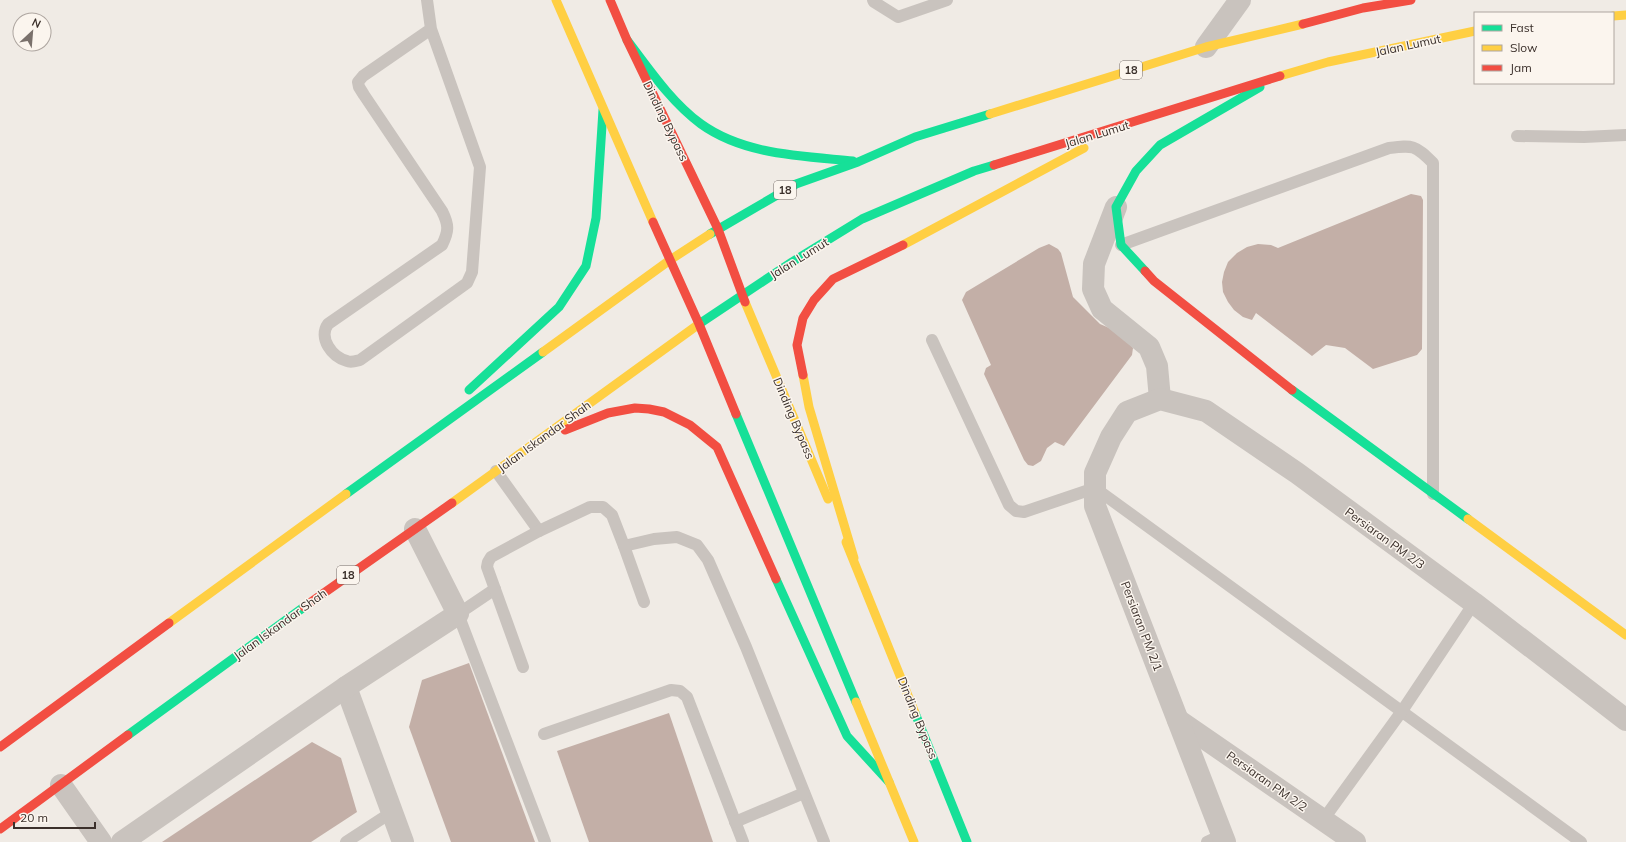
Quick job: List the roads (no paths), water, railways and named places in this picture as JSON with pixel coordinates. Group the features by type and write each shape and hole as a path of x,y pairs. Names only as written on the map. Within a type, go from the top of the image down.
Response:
{"main road":[{"path":"556,0 603,110 699,324 914,842"},
{"name":"Dinding Bypass","path":"610,0 627,40 718,229 742,295 854,558 967,842"},
{"name":"18","path":"0,747 399,455 670,260 718,229 796,184 858,162 915,137 1206,47 1280,30 1359,4 1411,0"},
{"path":"1614,16 1626,15"},
{"name":"Jalan Lumut","path":"742,295 862,219 974,171 1328,62 1474,31"},
{"path":"627,40 675,99 701,125 731,142 778,152 858,162"},
{"path":"1279,76 1160,145 1136,171 1116,207 1121,245 1154,281 1281,382 1626,635"},
{"path":"462,397 559,307 586,266 596,218 603,110"},
{"path":"854,558 809,407 797,345 803,318 814,300 833,279 909,242 1129,124"},
{"name":"18","path":"699,324 742,295"},
{"name":"Jalan Iskandar Shah","path":"0,829 329,588 415,529 699,324"},
{"path":"399,455 450,407"},
{"path":"536,442 617,410 642,407 662,411 681,419 717,447 847,736 889,782"}],"street":[{"path":"1206,47 1240,0"},
{"path":"1116,207 1094,264 1093,289 1102,309 1149,347 1157,366 1160,400"},
{"name":"Persiaran PM 2/1","path":"1160,400 1127,412 1111,437 1095,473 1095,506 1178,720 1218,840"},
{"name":"Persiaran PM 2/3","path":"1160,400 1206,411 1297,473 1474,603 1626,720"},
{"path":"122,842 346,686 458,614 415,529"},
{"path":"346,686 403,842"},
{"name":"Persiaran PM 2/2","path":"1178,720 1356,842"},
{"path":"61,785 101,842"}],"lane":[{"path":"427,0 431,29 480,167 472,272 467,283 360,360 349,362 331,351 324,340 323,330 328,324 442,244 447,235 447,221 442,211 364,95 358,82 363,76 431,29"},
{"path":"873,1 898,17 947,0"},
{"path":"1517,136 1584,137 1626,134"},
{"path":"1121,245 1389,148 1409,146 1420,150 1433,162 1433,494"},
{"path":"932,340 1009,505 1016,512 1024,512 1095,488 1581,842"},
{"path":"496,471 539,531"},
{"path":"523,667 487,567 491,557 539,531 590,507 603,507 612,515 644,602"},
{"path":"624,546 654,539 677,537 697,545 708,560 746,647 824,842"},
{"path":"495,589 458,614 545,842"},
{"path":"1323,820 1402,711 1474,603"},
{"path":"544,734 671,690 680,691 687,697 743,842"},
{"path":"735,822 804,793"},
{"path":"346,842 392,812"}]}
